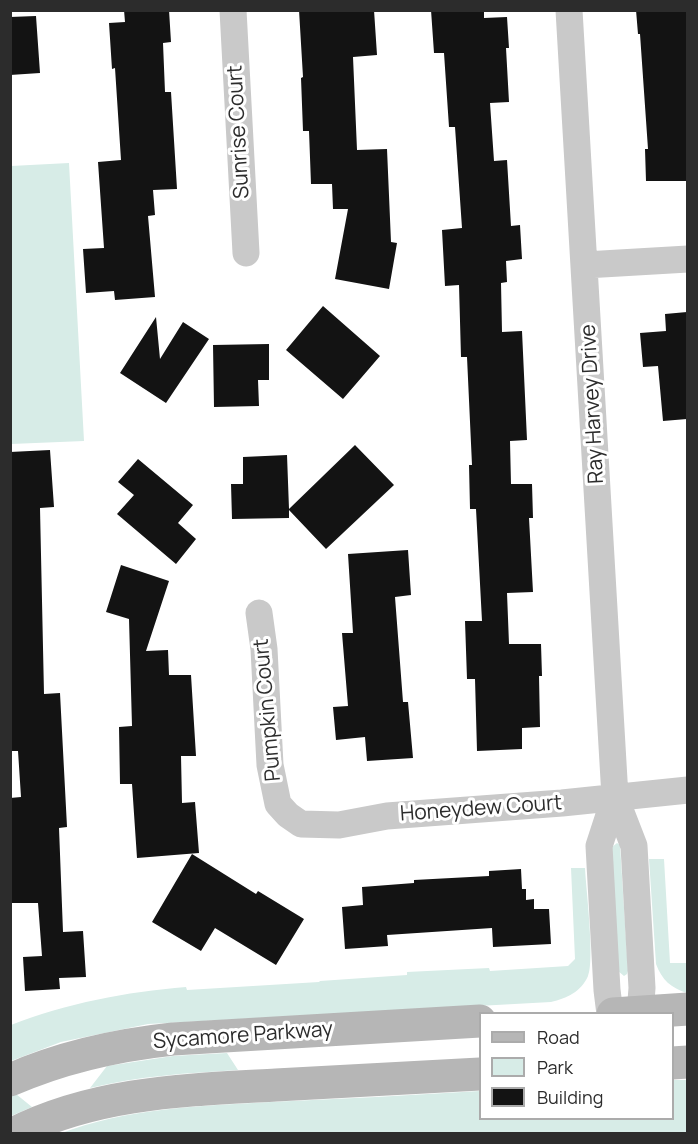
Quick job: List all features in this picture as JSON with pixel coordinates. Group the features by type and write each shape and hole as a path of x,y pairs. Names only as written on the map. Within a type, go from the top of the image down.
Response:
{"main road":[{"path":"641,1012 687,1009"},
{"name":"Sycamore Parkway","path":"10,1080 59,1062 140,1042 479,1021"},
{"path":"14,1134 30,1125 81,1108 151,1093 479,1074"}],"street":[{"name":"Sunrise Court","path":"233,10 246,254"},
{"name":"Ray Harvey Drive","path":"569,10 615,797 634,846 642,988 627,1012"},
{"path":"585,265 687,259"},
{"name":"Pumpkin Court","path":"259,613 264,649 270,765 280,807"},
{"name":"Honeydew Court","path":"280,807 301,824 339,825 387,816 687,790"},
{"name":"Ray Harvey Drive","path":"615,797 600,846 607,990 625,1012"}],"green space":[{"path":"69,163 84,441 11,444 11,166"},
{"path":"617,843 620,845 628,971 624,976 618,971 611,848"},
{"path":"649,859 664,859 670,963 687,963 687,993 668,983 656,964"},
{"path":"571,868 585,868 591,955 590,968 585,982 563,999 551,1002 148,1024 61,1042 11,1061 11,1025 54,1010 119,995 186,987 187,990 407,975 407,972 489,968 490,971 568,966 575,959"},
{"path":"227,1053 238,1070 145,1078 90,1088 107,1066 173,1056"},
{"path":"674,1080 687,1080 687,1133 59,1134 85,1125 137,1114 217,1105 479,1091 479,1120 674,1120"},
{"path":"16,1094 32,1107 11,1116 10,1097"}],"building":[{"path":"124,10 169,10 171,42 163,43 165,92 171,92 177,189 153,190 155,215 148,216 155,297 115,300 114,291 86,293 83,249 104,248 98,162 121,160 115,68 112,69 109,23 125,22"},
{"path":"299,10 374,10 377,55 353,57 357,150 387,149 391,242 397,243 389,289 335,279 348,209 333,209 332,184 311,184 309,131 303,131"},
{"path":"431,10 484,10 484,18 507,17 509,102 490,103 494,161 507,160 511,226 520,225 522,259 506,261 507,282 501,283 502,332 522,331 527,440 510,441 511,484 532,484 533,518 529,518 533,592 507,593 509,644 541,644 542,676 539,676 540,727 522,728 522,749 477,751 475,679 467,679 465,621 482,621 476,509 470,509 469,465 472,465 467,357 461,357 459,285 445,286 442,230 462,228 455,127 449,127 444,53 434,53"},
{"path":"636,10 687,10 687,181 646,181 645,149 648,149 640,34 638,34"},
{"path":"36,16 40,73 10,75 10,17"},
{"path":"323,306 380,356 343,399 286,350"},
{"path":"687,312 687,419 663,421 658,366 643,367 640,333 666,331 665,314"},
{"path":"156,317 160,359 183,322 209,339 166,403 120,373"},
{"path":"269,344 269,380 258,380 259,406 214,407 213,345"},
{"path":"355,445 394,485 326,549 289,510 289,518 232,519 231,484 243,484 243,457 287,455 289,509"},
{"path":"50,450 54,507 40,508 44,694 60,693 67,827 59,828 63,932 83,931 86,977 59,978 60,989 25,991 23,957 42,956 38,903 10,903 10,798 21,797 18,751 10,751 10,452"},
{"path":"138,459 193,505 178,523 196,539 176,564 117,514 134,495 118,482"},
{"path":"408,550 411,595 395,597 403,702 408,702 413,758 367,761 365,737 336,740 333,707 348,706 342,633 353,633 348,554"},
{"path":"121,565 169,581 146,651 168,650 169,675 191,675 196,756 181,756 182,803 195,802 199,853 137,858 132,784 120,784 119,727 132,726 129,619 106,612"},
{"path":"192,854 256,894 258,891 304,919 276,965 215,928 201,951 152,922"},
{"path":"521,869 522,889 526,889 526,900 534,899 534,909 549,909 551,944 493,947 492,928 387,935 388,946 345,949 342,907 363,905 362,887 414,883 414,880 489,876 489,871"}]}
